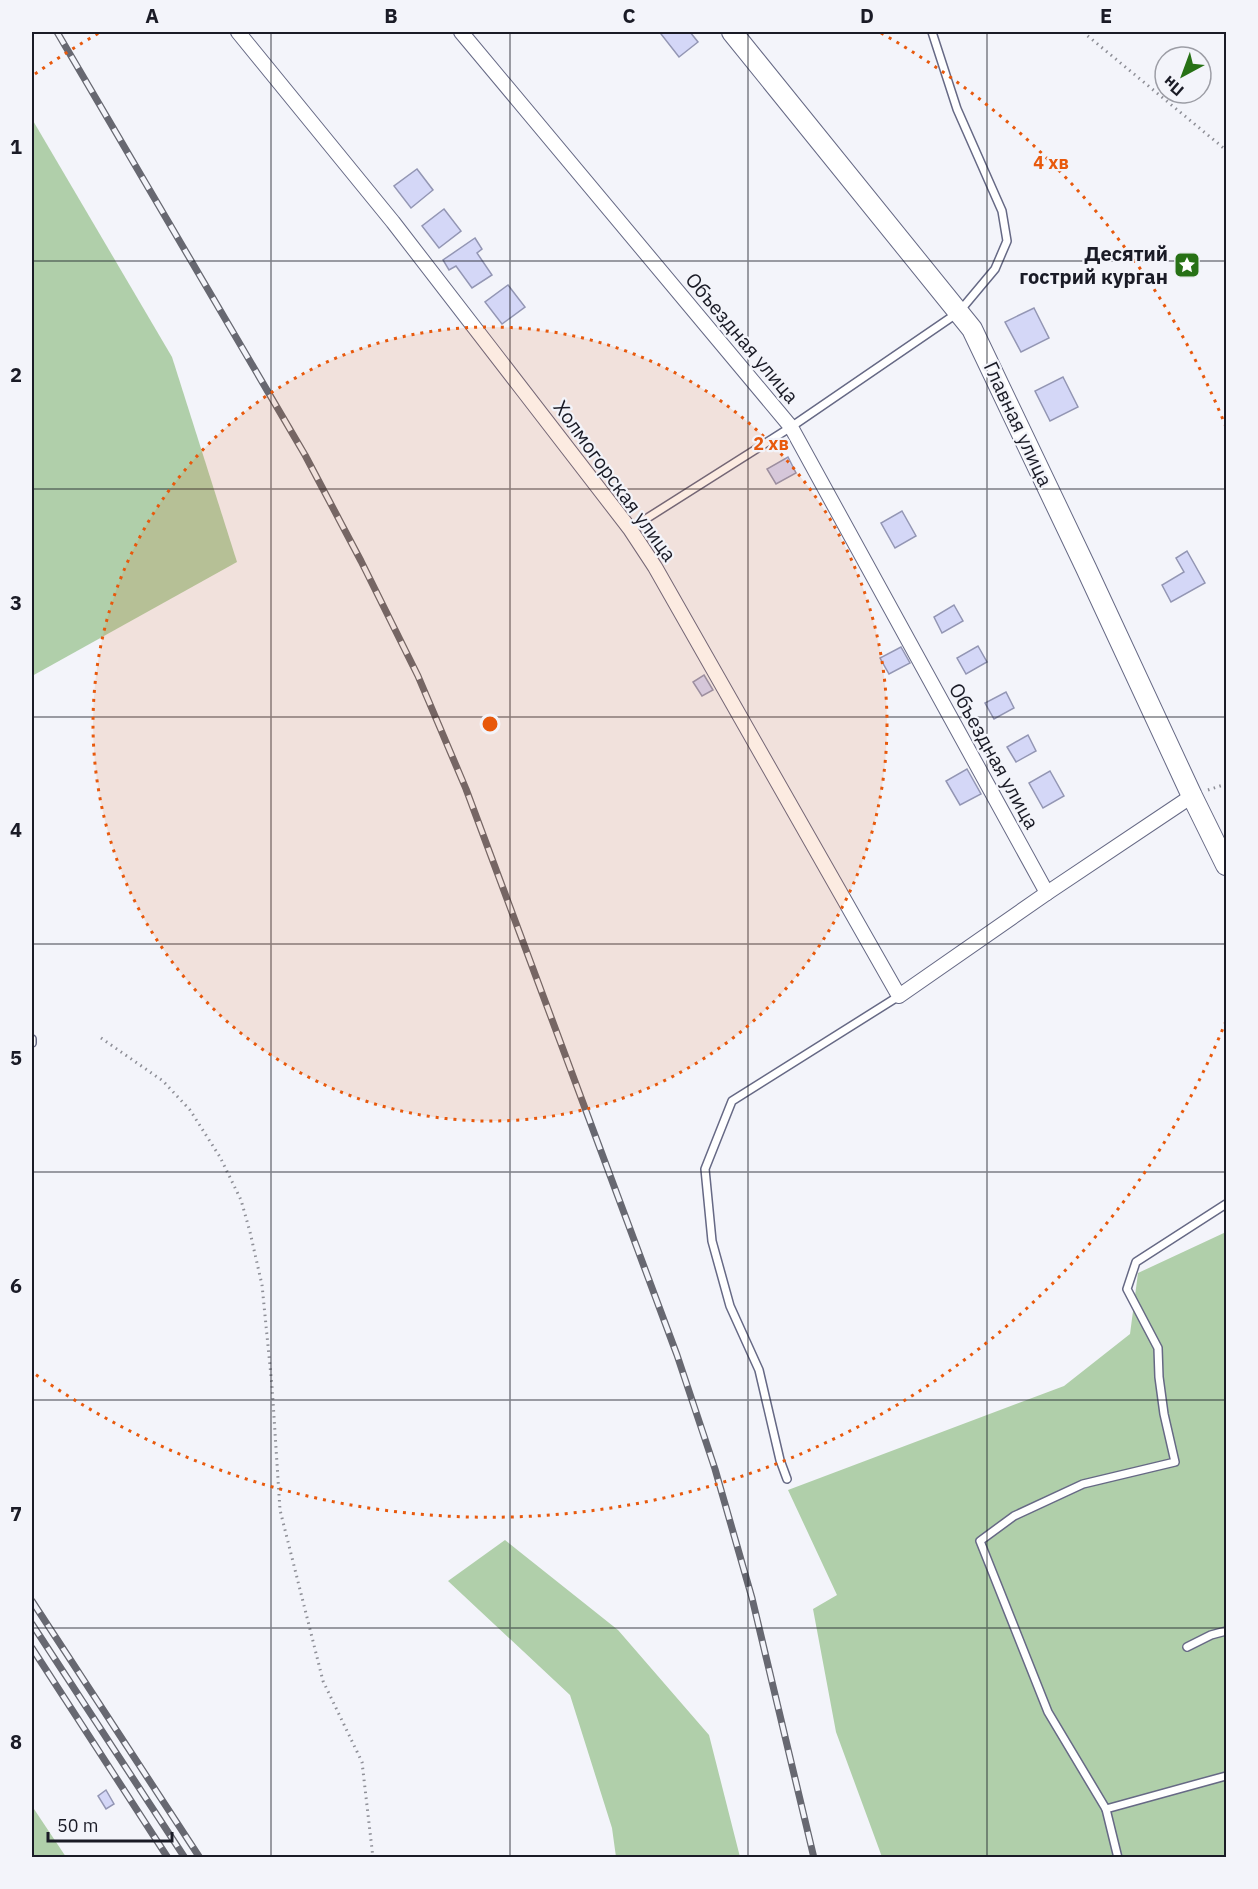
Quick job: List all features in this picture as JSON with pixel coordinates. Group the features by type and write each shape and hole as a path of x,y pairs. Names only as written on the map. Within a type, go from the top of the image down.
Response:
{"street":[{"name":"Холмогорская улица","path":"238,32 393,222 630,529 655,567 898,996"},
{"name":"Объездная улица","path":"461,32 791,427 1047,893"},
{"name":"Главная улица","path":"732,32 972,329 1227,865"},
{"path":"898,996 1192,795"}],"lane":[{"path":"630,529 791,427 959,312 995,269 1007,241 1002,211 957,109 932,32"},
{"path":"787,1479 780,1460 759,1370 730,1306 712,1241 705,1169 732,1101 898,996"},
{"path":"1118,1857 1106,1809 1048,1712 980,1541 1014,1516 1083,1484 1175,1462 1164,1414 1158,1348 1127,1288 1136,1262 1227,1204"},
{"path":"1187,1647 1211,1635 1227,1631"},
{"path":"1106,1809 1227,1776"}],"path":[{"path":"1083,32 1227,150"},
{"path":"100,1038 163,1082 190,1110 220,1157 241,1200 262,1285 272,1386 280,1510 323,1681 362,1762 373,1857"}],"green space":[{"path":"32,119 172,357 237,562 32,676"},
{"path":"1226,1232 1226,1857 882,1857 836,1732 813,1609 837,1595 788,1490 1064,1386 1130,1334 1138,1273"},
{"path":"505,1540 618,1630 709,1735 740,1857 616,1857 612,1828 570,1695 448,1581"},
{"path":"32,1806 66,1857 32,1857"}],"building":[{"path":"690,32 698,42 679,57 661,34"},
{"path":"417,169 433,190 411,208 394,186"},
{"path":"444,209 461,231 439,248 422,226"},
{"path":"475,238 482,249 477,253 492,275 472,288 456,266 449,270 443,260"},
{"path":"508,285 525,307 502,324 485,302"},
{"path":"1034,308 1049,338 1021,352 1005,322"},
{"path":"1063,377 1078,407 1050,421 1035,391"},
{"path":"788,457 796,473 776,484 767,469"},
{"path":"902,511 916,536 895,548 881,523"},
{"path":"1187,551 1205,583 1171,602 1162,585 1184,572 1176,558"},
{"path":"954,605 963,621 942,633 934,617"},
{"path":"978,646 987,662 966,674 957,658"},
{"path":"901,647 910,663 889,674 880,658"},
{"path":"704,675 713,690 702,696 693,682"},
{"path":"1006,692 1014,708 994,719 985,703"},
{"path":"1028,735 1036,751 1016,762 1007,747"},
{"path":"967,769 981,794 960,805 946,781"},
{"path":"1050,771 1064,796 1043,808 1029,783"},
{"path":"106,1790 114,1804 106,1809 98,1796"}],"railway":[{"path":"57,32 305,455 418,676 466,789 677,1355 715,1469 752,1598 814,1858"},
{"path":"32,1601 200,1858"},
{"path":"32,1624 185,1858"},
{"path":"32,1648 168,1858"}],"place":[{"name":"Десятий гострий курган","path":"1187,265"}]}
